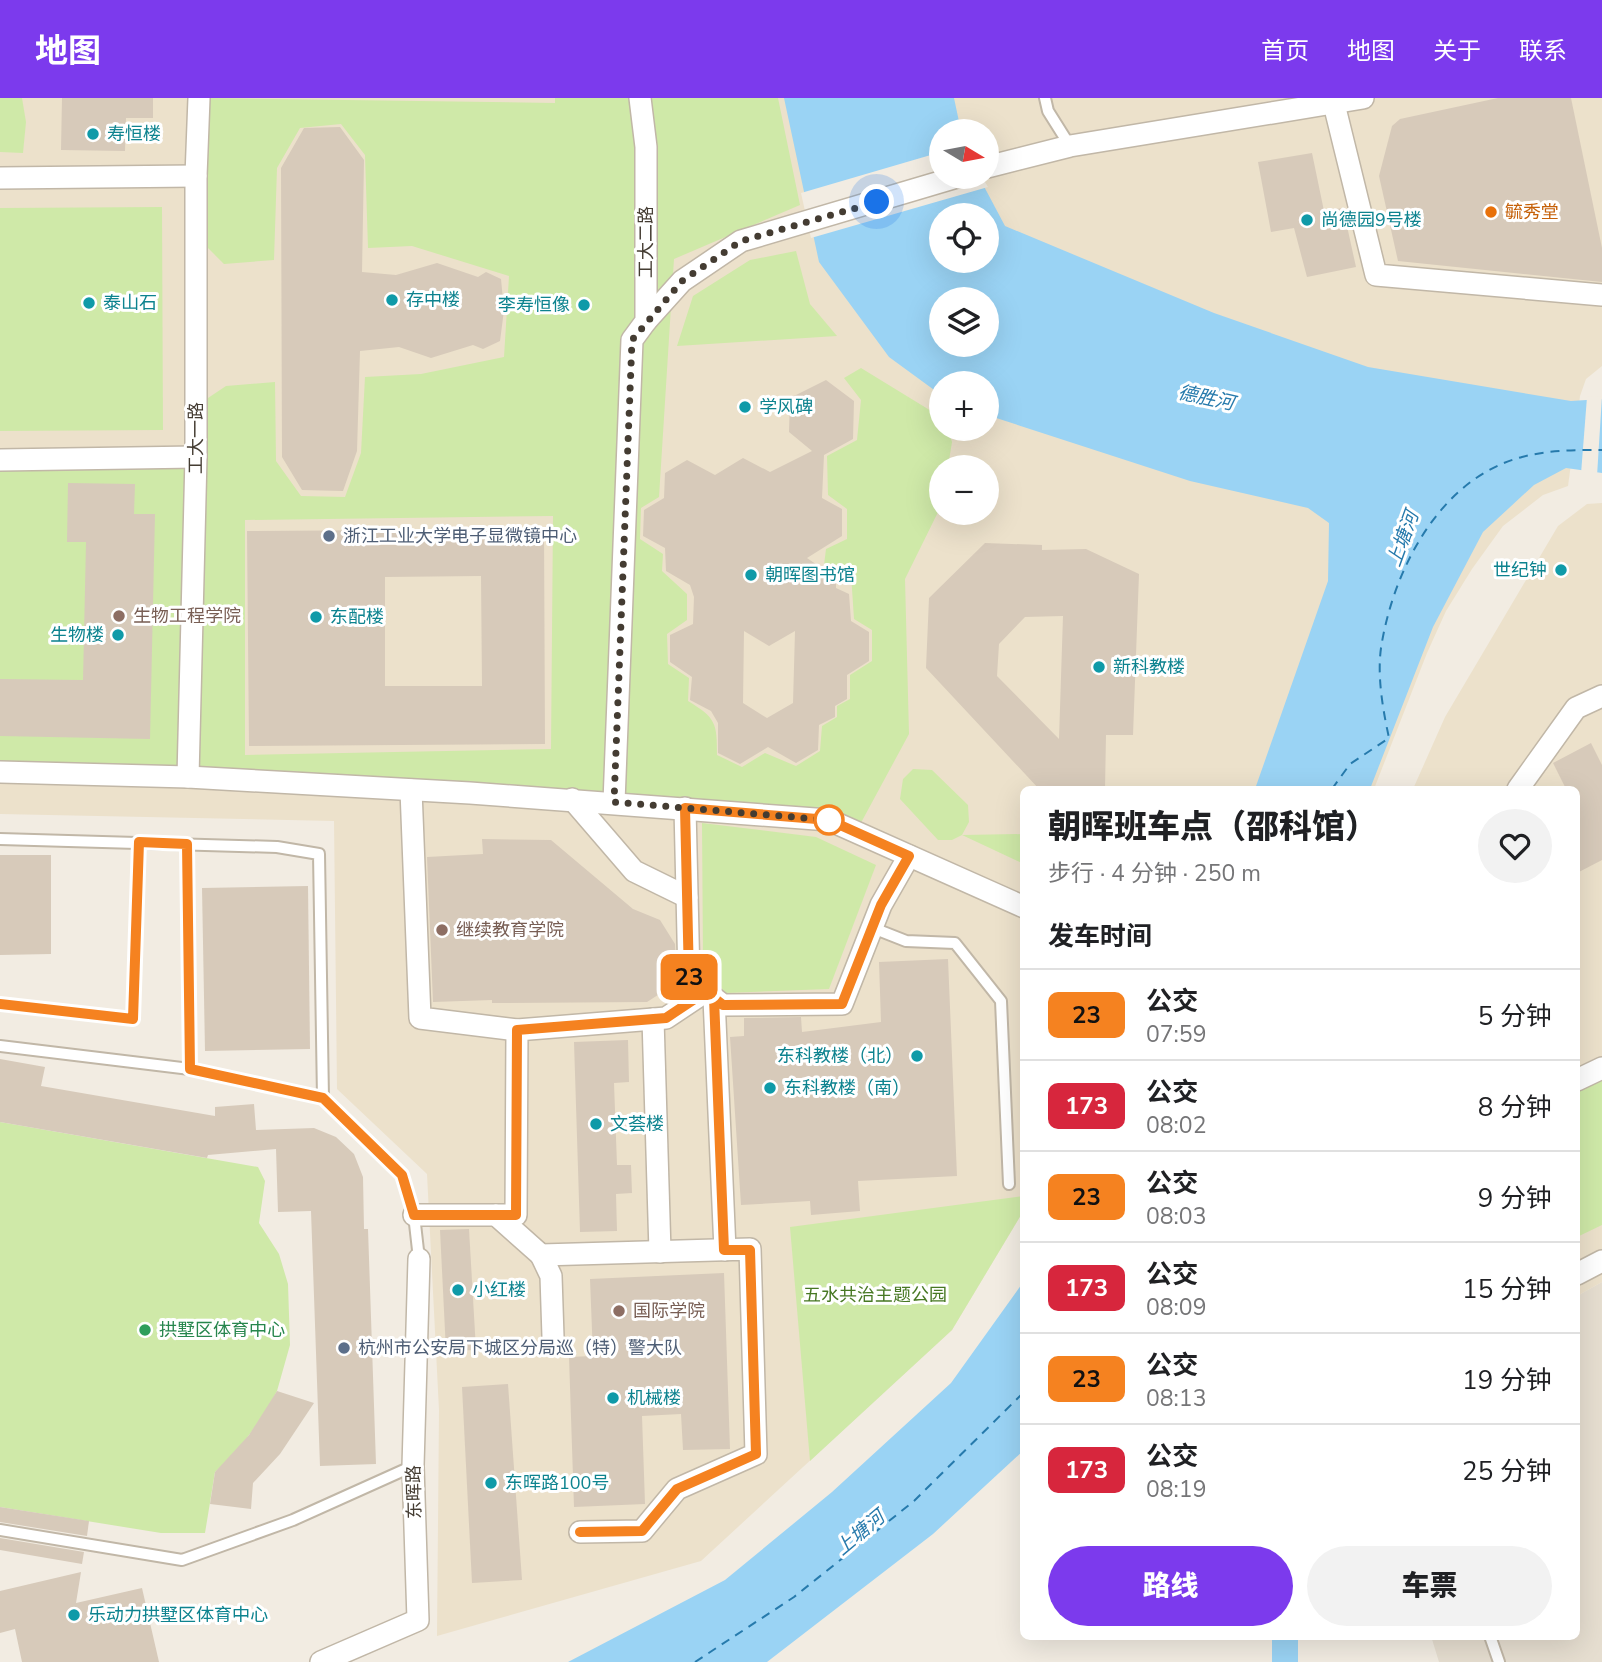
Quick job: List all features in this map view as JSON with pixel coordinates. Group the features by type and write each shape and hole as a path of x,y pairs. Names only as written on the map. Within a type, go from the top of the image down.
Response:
{"street":[{"name":"工大一路","path":"188,777 196,457 196,176 199,98"},
{"name":"工大二路","path":"614,802 632,340 646,321 646,147 640,98"},
{"path":"999,164 1070,146 1363,98"},
{"path":"1334,104 1376,275 1602,295"},
{"path":"0,178 196,176"},
{"path":"646,321 682,281 741,241 929,186"},
{"path":"0,460 196,457"},
{"path":"1520,786 1576,708 1602,696"},
{"path":"0,772 188,777 572,799 829,820 1020,905"},
{"path":"411,790 420,1018 517,1030 666,1018 709,995"},
{"path":"572,799 634,871 687,897"},
{"path":"685,808 689,979 723,1005 842,1004 881,905 909,856"},
{"path":"709,995 724,1250"},
{"path":"653,1019 660,1252"},
{"path":"414,1215 516,1215 517,1030"},
{"path":"1580,1079 1602,1068"},
{"path":"496,1215 541,1255 551,1276 553,1337"},
{"path":"541,1255 750,1250 756,1454 677,1489 642,1531 580,1532"},
{"name":"东晖路","path":"321,1662 418,1620 413,1466 419,1259"},
{"path":"1580,1272 1602,1261"}],"lane":[{"path":"1045,98 1048,111 1070,146"},
{"path":"0,839 277,847 319,854 323,1098"},
{"path":"0,1004 133,1019 139,842"},
{"path":"187,844 190,1069"},
{"path":"873,928 906,941 955,943 1001,1001 1009,1184"},
{"path":"0,1046 190,1069 323,1098 402,1175 414,1215 419,1259"},
{"path":"0,1531 182,1560 293,1520 413,1466"},
{"path":"1491,1640 1499,1662"}],"shaded area":[{"path":"0,98 1602,98 1602,366 1586,379 1580,396 1568,486 1543,495 1503,526 1472,569 1446,611 1427,653 1375,786 1020,786 1020,1217 952,1330 701,1561 437,1636 439,1410 427,1174 337,1089 334,821 0,814"},
{"path":"1602,503 1602,1282 1580,1294 1580,786 1414,786 1445,717 1558,526 1587,504"},
{"path":"1602,1282 1602,1662 1439,1662 1432,1640 1580,1640 1580,1294"}],"green space":[{"path":"0,98 22,98 26,122 23,153 0,152"},
{"path":"209,98 555,103 555,98 778,98 800,205 674,259 659,497 641,508 640,539 663,554 662,571 687,594 687,620 667,634 668,664 689,678 688,701 713,722 717,755 742,767 765,753 796,766 820,751 822,726 837,717 837,706 850,699 850,675 872,661 872,630 854,619 851,574 824,565 826,549 847,539 847,509 828,495 827,456 857,440 861,400 844,378 861,368 929,410 929,441 952,442 950,455 929,455 929,525 932,525 905,579 909,734 856,832 829,820 0,771 0,460 196,457 196,406 226,386 275,382 276,461 301,496 345,497 361,453 365,377 421,374 504,357 509,276 412,246 368,248 365,155 341,124 300,128 277,168 274,260 224,264 196,236","holes":["553,516 551,749 245,755 245,520"]},
{"path":"162,207 163,430 0,431 0,208"},
{"path":"796,251 810,304 837,336 677,346 693,296 750,260"},
{"path":"913,769 932,770 968,805 969,822 962,835 952,840 938,840 900,799 903,779"},
{"path":"702,823 816,837 876,865 829,989 725,993 703,962"},
{"path":"1020,834 1020,862 962,835"},
{"path":"1602,1076 1602,1225 1580,1236 1580,1087"},
{"name":"拱墅区体育中心","path":"0,1122 258,1167 265,1181 259,1223 279,1254 288,1284 290,1345 277,1391 264,1415 234,1455 215,1472 205,1533 161,1533 0,1507"},
{"name":"五水共治主题公园","path":"1020,1197 1020,1217 952,1330 810,1461 790,1227"}],"water":[{"path":"784,98 954,98 958,119 929,119 929,189 985,189 993,203 929,203 929,273 999,273 999,215 1005,226 1214,313 1368,367 1571,401 1602,399 1602,473 1566,468 1534,485 1483,532 1433,627 1371,786 1256,786 1328,581 1329,523 1308,508 1190,481 999,419 999,371 929,371 929,386 889,357 819,262"},
{"name":"上塘河","path":"1020,1287 1020,1454 933,1534 767,1662 568,1662 725,1580 832,1492 951,1383"}],"pier":[{"path":"929,156 929,189 981,189 811,238 801,193"},
{"path":"1602,396 1597,476 1581,474 1587,397"}],"building":[{"name":"寿恒楼","path":"62,98 153,98 153,118 126,118 125,151 61,150"},
{"name":"毓秀堂","path":"1498,98 1571,98 1602,248 1602,282 1398,261 1379,176 1392,126 1400,119"},
{"name":"存中楼","path":"340,127 364,160 362,272 396,275 437,263 478,277 486,272 501,279 504,310 500,341 483,349 473,345 431,358 399,347 360,351 357,451 343,491 302,490 282,457 281,168 304,128"},
{"name":"尚德园9号楼","path":"1312,153 1324,211 1343,208 1356,267 1307,277 1294,228 1271,232 1258,162"},
{"name":"朝晖图书馆","path":"826,380 854,401 853,439 824,455 822,498 842,509 842,536 807,558 836,578 836,588 849,594 851,621 869,632 869,661 847,675 847,699 835,706 835,717 819,725 818,750 796,763 768,747 740,764 718,753 718,723 711,711 690,700 692,677 670,662 670,635 693,624 694,597 690,585 666,571 665,548 643,536 644,510 664,498 665,473 687,460 715,475 743,458 770,472 812,451 789,432 790,398","holes":["744,631 769,646 795,631 793,703 767,718 743,703"]},
{"name":"生物楼","path":"68,483 135,484 134,514 155,514 150,739 0,736 0,679 83,680 86,542 67,542"},
{"name":"东配楼","path":"544,529 545,744 249,746 247,531","holes":["481,576 482,686 385,686 385,577"]},
{"name":"新科教楼","path":"985,543 1042,545 1042,550 1086,549 1139,574 1133,735 1106,735 1105,786 1036,786 926,668 929,598","holes":["1063,616 1059,739 997,676 999,644 1025,617"]},
{"path":"1591,743 1602,765 1602,860 1580,871 1580,786 1564,786 1553,763"},
{"path":"482,839 551,840 633,909 660,920 675,944 676,969 672,980 661,993 647,1002 433,1002 427,857 483,854"},
{"path":"0,855 51,855 51,954 0,955"},
{"path":"308,886 310,1049 205,1051 202,888"},
{"path":"948,959 957,1176 858,1181 860,1211 811,1215 810,1201 741,1205 730,1037 744,1036 744,1018 801,1017 802,1032 881,1022 879,962"},
{"name":"文荟楼","path":"628,1040 629,1082 614,1083 617,1165 631,1165 632,1193 616,1194 617,1231 580,1232 574,1042"},
{"path":"0,1059 45,1067 41,1086 215,1116 215,1107 254,1104 256,1130 314,1128 336,1137 354,1154 363,1177 364,1229 368,1229 376,1464 320,1466 311,1211 278,1212 276,1149 208,1155 207,1158 0,1122"},
{"name":"小红楼","path":"469,1229 476,1350 446,1351 440,1230"},
{"name":"机械楼","path":"724,1273 730,1449 683,1450 681,1414 642,1416 645,1504 574,1507 569,1357 593,1356 590,1279"},
{"name":"东晖路100号","path":"508,1384 522,1580 472,1583 462,1387"},
{"path":"277,1391 314,1403 280,1454 253,1483 251,1509 210,1504 215,1472 249,1435"},
{"path":"0,1507 89,1521 87,1536 0,1522"},
{"path":"0,1538 84,1552 82,1564 0,1550"},
{"name":"乐动力拱墅区体育中心","path":"81,1572 76,1603 142,1588 159,1662 22,1662 15,1629 0,1633 0,1591"}],"waterway":[{"path":"1285,1640 1285,1662"}],"ferry route":[{"path":"1334,786 1350,764 1389,738 1380,682 1381,648 1397,588 1425,531 1467,485 1493,468 1532,455 1572,450 1602,450"},
{"path":"695,1662 794,1597 914,1501 1020,1396"}],"bus line":[{"name":"23","path":"0,1004 133,1019 139,842 187,844 190,1069 323,1098 402,1175 414,1215 516,1215 517,1030 666,1018 705,992 689,979 685,808 829,820 909,856 881,905 865,952 842,1004 723,1005 714,998 724,1250 750,1250 756,1454 677,1489 642,1531 580,1532"}],"place":[{"name":"寿恒楼","path":"93,134"},
{"name":"毓秀堂","path":"1491,212"},
{"name":"尚德园9号楼","path":"1307,220"},
{"name":"存中楼","path":"392,300"},
{"name":"泰山石","path":"89,303"},
{"name":"李寿恒像","path":"584,305"},
{"name":"学风碑","path":"745,407"},
{"name":"浙江工业大学电子显微镜中心","path":"329,536"},
{"name":"世纪钟","path":"1561,570"},
{"name":"朝晖图书馆","path":"751,575"},
{"name":"生物工程学院","path":"119,616"},
{"name":"东配楼","path":"316,617"},
{"name":"生物楼","path":"118,635"},
{"name":"新科教楼","path":"1099,667"},
{"name":"继续教育学院","path":"442,930"},
{"name":"东科教楼（北）","path":"917,1056"},
{"name":"东科教楼（南）","path":"770,1088"},
{"name":"文荟楼","path":"596,1124"},
{"name":"小红楼","path":"458,1290"},
{"name":"国际学院","path":"619,1311"},
{"name":"拱墅区体育中心","path":"145,1330"},
{"name":"杭州市公安局下城区分局巡（特）警大队","path":"344,1348"},
{"name":"机械楼","path":"613,1398"},
{"name":"东晖路100号","path":"491,1483"},
{"name":"乐动力拱墅区体育中心","path":"74,1615"}],"route":[{"path":"829,820 614,802 632,340 682,281 741,241 877,202"}],"water label":[{"name":"德胜河","path":"1206,398"}]}
